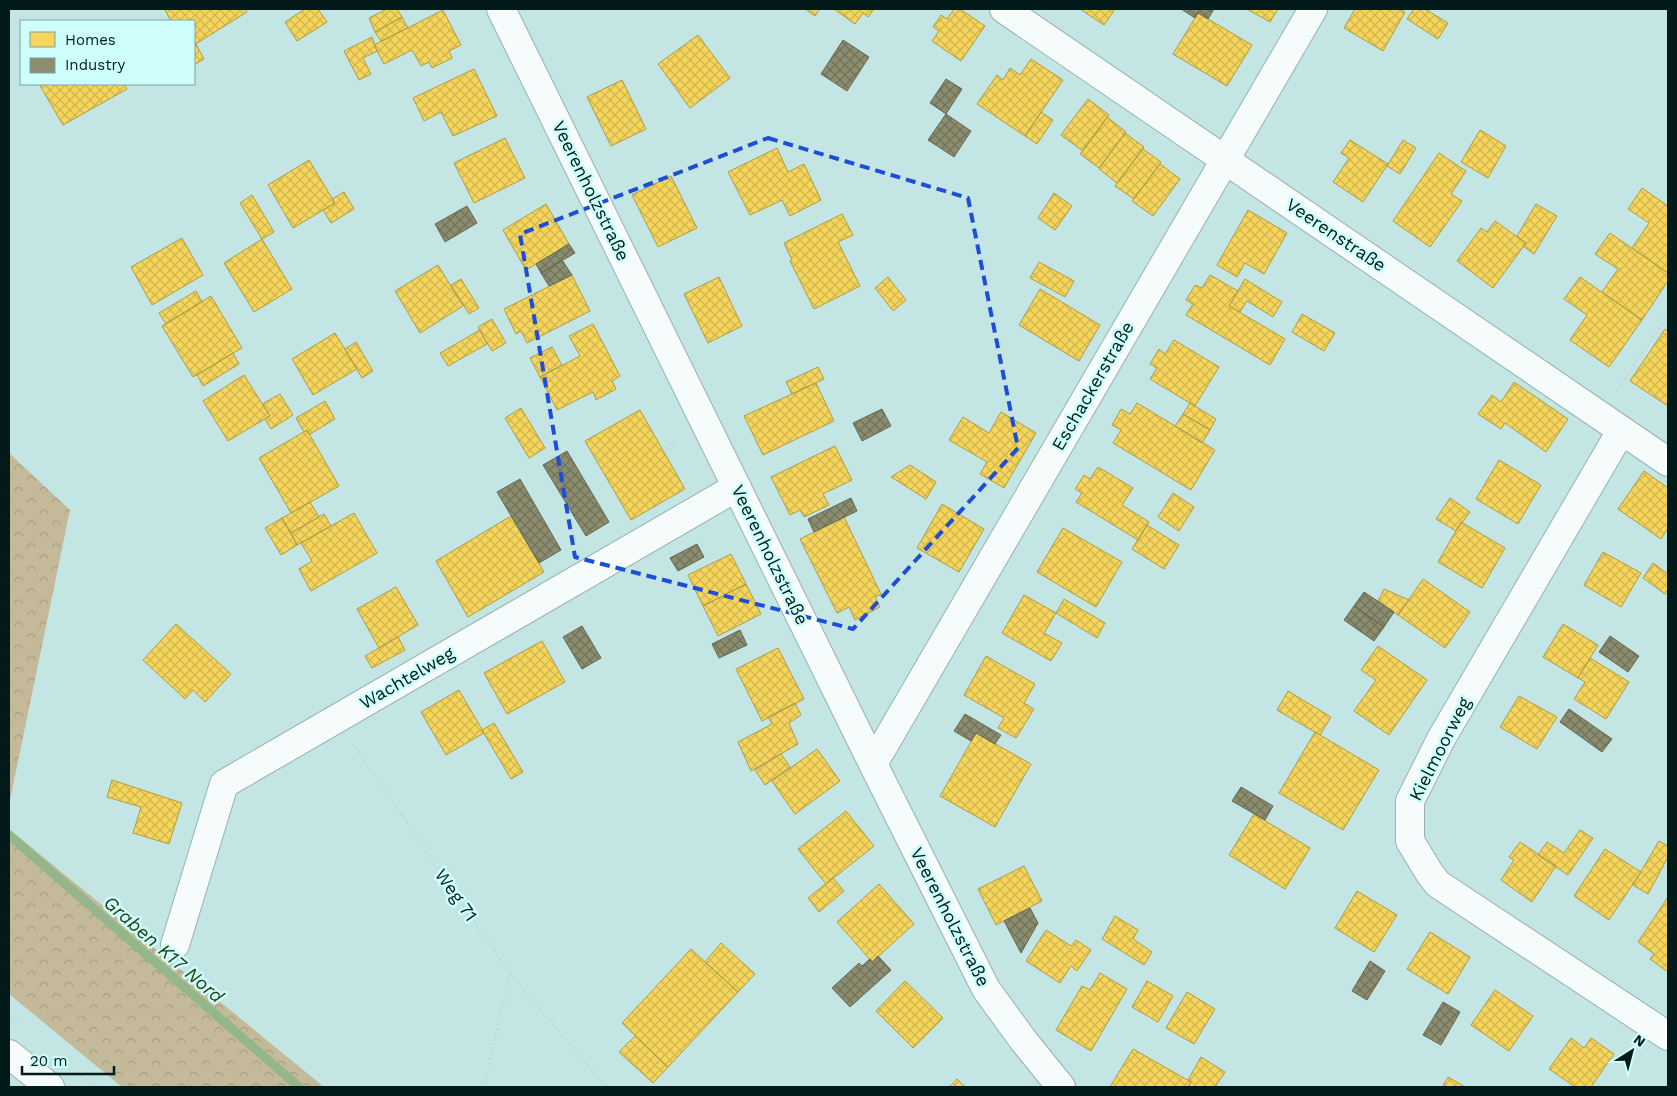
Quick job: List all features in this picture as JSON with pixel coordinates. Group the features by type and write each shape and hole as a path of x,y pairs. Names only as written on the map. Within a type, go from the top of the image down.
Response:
{"street":[{"name":"Veerenholzstraße","path":"501,9 986,989 1022,1040 1061,1087"},
{"name":"Veerenstraße","path":"1004,9 1668,462"},
{"name":"Eschackerstraße","path":"873,764 1313,9"},
{"name":"Kielmoorweg","path":"1610,424 1441,739 1410,801 1410,841 1438,884 1668,1036"},
{"name":"Wachtelweg","path":"175,945 224,784 737,487"},
{"path":"9,1054 50,1087"}],"path":[{"path":"1610,424 1668,314"},
{"name":"Weg 71","path":"335,719 510,974 606,1087"},
{"path":"484,1087 510,974"}],"highlighted area":[{"path":"768,138 968,198 1018,448 853,629 575,557 520,234"}],"green space":[{"path":"9,453 70,510 9,805"},
{"path":"9,829 324,1087 122,1087 9,994"}],"building: Homes":[{"path":"245,9 247,12 195,44 195,20 170,20 165,10"},
{"path":"305,9 318,9 327,22 297,41 285,22"},
{"path":"387,9 397,9 402,17 375,32 369,18"},
{"path":"805,9 820,9 815,16"},
{"path":"834,9 874,9 868,17 863,13 855,24"},
{"path":"954,9 960,9 985,26 961,61 932,41 939,31 933,27 941,15 947,19"},
{"path":"1080,9 1115,9 1104,25"},
{"path":"1247,9 1278,9 1270,22"},
{"path":"1355,9 1399,9 1405,12 1383,51 1344,28"},
{"path":"1414,9 1425,9 1448,23 1438,39 1407,19"},
{"path":"443,10 461,45 449,51 452,58 432,68 429,62 421,66 412,50 384,64 374,45"},
{"path":"1198,13 1252,45 1227,86 1173,54"},
{"path":"402,17 408,28 381,41 375,32"},
{"path":"698,35 730,78 690,108 658,64"},
{"path":"372,37 377,51 363,58 371,74 359,80 344,51"},
{"path":"195,44 204,59 195,64"},
{"path":"1031,59 1063,80 1025,136 977,104 997,75 1003,80 1010,68 1020,75"},
{"path":"474,69 497,116 453,136 441,112 424,121 413,98"},
{"path":"622,80 646,129 611,146 587,97"},
{"path":"40,85 125,85 127,89 63,125"},
{"path":"1088,99 1109,115 1083,151 1061,135"},
{"path":"1041,112 1053,120 1037,144 1025,136"},
{"path":"1107,117 1126,132 1099,168 1080,154"},
{"path":"1480,130 1506,146 1488,178 1461,162"},
{"path":"1125,133 1144,147 1117,183 1099,169"},
{"path":"505,138 525,178 474,203 454,163"},
{"path":"1350,140 1388,164 1363,202 1333,182 1349,158 1341,153"},
{"path":"1403,140 1416,148 1400,174 1387,166"},
{"path":"777,148 788,172 804,164 821,200 790,216 782,200 750,215 728,172"},
{"path":"1143,149 1161,162 1134,199 1115,186"},
{"path":"1439,153 1466,171 1451,194 1462,201 1430,247 1393,221"},
{"path":"309,160 335,203 293,228 268,185"},
{"path":"1160,164 1180,179 1153,216 1132,201"},
{"path":"671,176 697,228 658,247 632,195"},
{"path":"1642,188 1668,206 1668,273 1632,248 1649,223 1628,209"},
{"path":"344,192 354,209 331,223 323,210 335,203 332,199"},
{"path":"1054,193 1072,206 1055,230 1038,218"},
{"path":"252,195 274,232 262,239 240,203"},
{"path":"546,204 569,244 526,270 503,230"},
{"path":"1536,204 1557,216 1534,254 1523,246 1526,243 1517,236"},
{"path":"1248,210 1287,233 1264,274 1245,263 1237,277 1217,265"},
{"path":"842,214 853,235 838,242 860,286 814,309 790,261 792,260 784,243"},
{"path":"1495,221 1526,243 1493,288 1457,261 1481,228 1487,232"},
{"path":"1610,233 1668,273 1668,281 1642,320 1602,292 1618,269 1595,254"},
{"path":"182,238 203,275 152,305 131,267"},
{"path":"262,239 292,289 254,312 224,263"},
{"path":"1039,262 1074,281 1065,297 1030,278"},
{"path":"438,265 463,306 420,333 395,291"},
{"path":"572,275 590,311 527,343 521,331 516,334 504,309"},
{"path":"1210,275 1238,291 1229,306 1285,339 1270,365 1186,315 1193,304 1186,300 1195,285 1202,288"},
{"path":"719,277 742,326 708,343 684,294"},
{"path":"888,277 906,300 893,311 875,288"},
{"path":"1580,277 1642,320 1609,367 1570,340 1587,315 1564,299"},
{"path":"461,279 479,308 469,314 451,285"},
{"path":"1245,279 1282,302 1273,317 1247,301 1240,312 1229,306"},
{"path":"1040,289 1100,325 1079,361 1019,325"},
{"path":"196,291 202,302 166,324 159,313"},
{"path":"211,296 242,348 193,377 162,326"},
{"path":"1302,314 1335,333 1324,351 1292,332"},
{"path":"492,319 506,343 492,351 478,327"},
{"path":"593,324 620,376 612,381 616,389 596,400 593,392 557,410 540,377 580,356 569,336"},
{"path":"1665,329 1668,332 1668,406 1630,381"},
{"path":"480,330 487,344 448,366 440,353"},
{"path":"335,333 357,369 313,395 292,359"},
{"path":"1174,340 1219,367 1195,406 1150,379 1157,368 1150,364 1159,349 1165,354"},
{"path":"356,342 373,371 362,378 345,349"},
{"path":"552,347 562,365 540,377 530,358"},
{"path":"233,353 239,364 203,386 197,375"},
{"path":"818,367 824,379 792,394 786,382"},
{"path":"244,375 270,416 228,441 203,401"},
{"path":"1514,382 1568,419 1546,452 1505,423 1501,429 1478,414 1492,395 1501,402"},
{"path":"816,383 834,421 763,455 744,416"},
{"path":"280,394 293,415 271,429 265,419 270,416 262,404"},
{"path":"325,401 335,419 310,434 307,430 304,432 296,418"},
{"path":"1137,403 1215,450 1191,490 1113,443 1121,430 1112,425 1121,409 1130,414"},
{"path":"1190,403 1216,419 1210,430 1183,414"},
{"path":"521,408 545,448 529,458 505,418"},
{"path":"640,410 685,489 631,520 585,441"},
{"path":"1001,412 1036,433 1004,488 980,474 987,462 949,440 963,417 989,433"},
{"path":"1183,414 1210,430 1202,443 1175,426"},
{"path":"307,430 339,486 291,513 259,458"},
{"path":"835,446 852,480 823,494 829,505 804,517 800,510 790,515 771,477"},
{"path":"1499,460 1541,485 1518,524 1476,499"},
{"path":"910,465 936,482 926,499 891,477"},
{"path":"1098,467 1133,488 1122,505 1149,522 1138,540 1076,502 1082,493 1075,489 1084,475 1090,479"},
{"path":"1644,471 1668,488 1668,528 1661,539 1618,509"},
{"path":"1173,493 1194,507 1179,531 1158,517"},
{"path":"1450,498 1470,512 1456,531 1436,519"},
{"path":"310,502 319,517 291,533 282,518"},
{"path":"942,504 984,529 959,572 917,548"},
{"path":"354,513 377,553 311,591 299,569 312,561 301,543"},
{"path":"324,514 331,526 297,545 291,533"},
{"path":"511,516 544,572 468,617 436,561"},
{"path":"844,517 881,594 875,597 880,607 855,620 849,607 837,613 800,539"},
{"path":"282,518 297,545 281,555 265,528"},
{"path":"1461,522 1505,548 1482,588 1438,562"},
{"path":"1147,525 1179,545 1164,569 1132,549"},
{"path":"1063,528 1122,562 1096,607 1037,572"},
{"path":"1603,552 1641,573 1621,607 1584,585"},
{"path":"731,554 746,584 703,606 688,575"},
{"path":"1653,563 1668,574 1668,589 1665,594 1643,578"},
{"path":"1423,579 1470,612 1445,648 1398,615"},
{"path":"746,584 761,614 718,636 703,606"},
{"path":"396,587 418,625 379,648 357,609"},
{"path":"1384,589 1409,600 1398,615 1378,601"},
{"path":"1024,595 1056,613 1044,633 1062,643 1051,661 1002,633"},
{"path":"1064,599 1105,623 1097,638 1056,613"},
{"path":"176,624 231,674 205,702 193,690 185,699 143,660"},
{"path":"1563,624 1598,645 1578,678 1543,657"},
{"path":"398,637 405,650 372,668 365,656"},
{"path":"542,641 565,682 507,714 484,673"},
{"path":"1378,646 1427,680 1389,735 1354,711 1376,680 1361,670"},
{"path":"778,648 804,699 762,721 736,669"},
{"path":"986,656 1035,684 1024,703 1034,709 1016,738 998,728 1004,718 964,695"},
{"path":"1590,658 1629,682 1606,719 1574,699 1585,682 1578,678"},
{"path":"459,690 484,733 446,755 421,712"},
{"path":"1288,691 1331,717 1320,735 1277,710"},
{"path":"1519,696 1557,717 1537,749 1500,727"},
{"path":"795,703 801,715 789,723 798,744 751,771 738,742 772,724 768,717"},
{"path":"494,723 523,772 511,779 482,730"},
{"path":"1315,732 1379,770 1343,830 1279,793"},
{"path":"976,733 1031,764 995,827 940,796"},
{"path":"817,749 840,781 795,814 772,781"},
{"path":"781,754 790,767 765,785 755,770"},
{"path":"112,780 182,803 169,844 133,833 141,807 107,797"},
{"path":"846,811 874,846 826,884 798,849"},
{"path":"1254,814 1310,848 1285,889 1229,855"},
{"path":"1580,830 1593,838 1568,875 1538,855 1547,842 1564,853"},
{"path":"1659,841 1668,846 1668,857 1648,894 1633,885"},
{"path":"1520,842 1556,866 1532,902 1501,880 1514,860 1509,857"},
{"path":"1605,849 1641,872 1609,920 1574,896"},
{"path":"1024,866 1042,901 996,925 978,889"},
{"path":"833,878 844,891 819,912 808,898"},
{"path":"879,884 914,924 872,962 837,922"},
{"path":"1357,891 1397,915 1374,952 1335,928"},
{"path":"1668,897 1668,972 1650,959 1654,954 1638,942"},
{"path":"1115,916 1138,930 1133,939 1152,952 1144,965 1102,939"},
{"path":"1046,930 1071,946 1076,940 1091,950 1077,971 1071,966 1060,983 1026,961"},
{"path":"1430,932 1470,957 1448,994 1407,969"},
{"path":"721,943 755,974 738,992 705,962"},
{"path":"691,949 738,992 668,1067 622,1023"},
{"path":"1100,973 1127,989 1091,1051 1056,1030 1082,986 1090,990"},
{"path":"905,981 943,1018 913,1048 876,1011"},
{"path":"1147,981 1173,996 1158,1022 1132,1007"},
{"path":"1495,990 1533,1016 1509,1051 1471,1025"},
{"path":"1187,992 1215,1009 1194,1044 1166,1028"},
{"path":"635,1036 668,1067 653,1083 619,1052"},
{"path":"1571,1038 1584,1048 1591,1038 1614,1054 1591,1087 1575,1087 1549,1069"},
{"path":"1133,1049 1191,1082 1188,1087 1110,1087"},
{"path":"1201,1057 1225,1072 1215,1087 1188,1087 1191,1082 1188,1080"},
{"path":"1448,1077 1465,1087 1442,1087"},
{"path":"957,1079 965,1087 949,1087"}],"building: Industry":[{"path":"1181,9 1214,9 1208,19 1198,13 1195,18"},
{"path":"843,40 869,57 847,91 821,74"},
{"path":"946,79 962,89 946,114 930,103"},
{"path":"946,114 971,131 954,157 928,140"},
{"path":"467,206 477,223 445,242 435,224"},
{"path":"569,244 575,253 541,273 536,264"},
{"path":"562,260 572,275 549,286 541,273"},
{"path":"882,409 891,426 862,441 853,423"},
{"path":"567,451 609,522 586,536 543,465"},
{"path":"520,479 561,550 539,563 497,492"},
{"path":"851,498 857,511 814,532 808,519"},
{"path":"697,544 704,557 678,571 670,558"},
{"path":"1364,592 1394,612 1384,627 1354,606"},
{"path":"1354,606 1384,627 1374,641 1344,620"},
{"path":"582,626 601,658 582,669 563,637"},
{"path":"740,630 747,645 719,658 712,644"},
{"path":"1610,636 1639,656 1628,672 1599,652"},
{"path":"1569,709 1612,739 1602,752 1560,722"},
{"path":"965,714 1001,735 995,744 976,733 971,741 954,731"},
{"path":"1241,787 1273,806 1265,820 1232,801"},
{"path":"1030,908 1038,923 1021,953 1004,921"},
{"path":"878,956 891,970 850,1007 832,988 859,963 862,966 870,959 872,962"},
{"path":"1370,961 1385,971 1367,1000 1352,991"},
{"path":"1443,1002 1460,1012 1441,1045 1423,1035"}],"waterway":[{"name":"Graben K17 Nord","path":"9,835 299,1087"}]}
